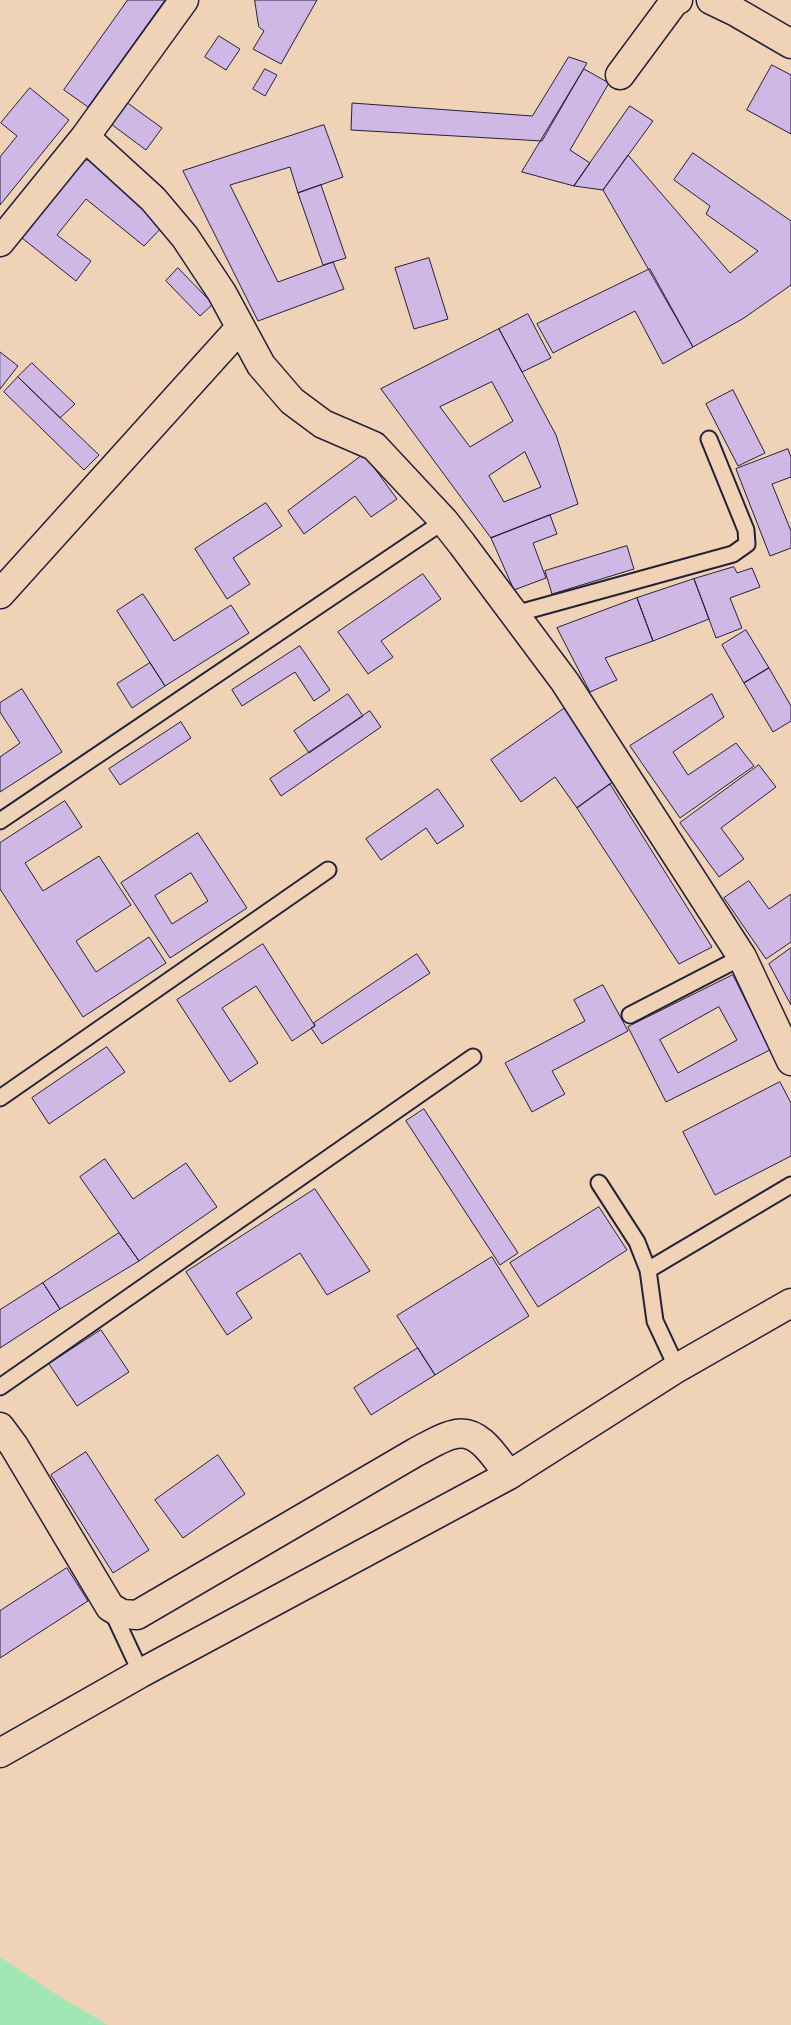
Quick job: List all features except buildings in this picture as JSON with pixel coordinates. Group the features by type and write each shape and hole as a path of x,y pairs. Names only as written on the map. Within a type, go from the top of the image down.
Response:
{"street":[{"path":"0,242 85,137 184,0"},
{"path":"620,75 674,2 678,0"},
{"path":"711,0 736,12 791,44"},
{"path":"85,137 153,199 185,237 222,293 261,365 292,401 323,424 374,446 444,521 565,682 742,957 791,1061"},
{"path":"0,594 240,328"},
{"path":"0,1753 141,1672 509,1475 677,1368 791,1303"},
{"path":"0,1427 14,1446 110,1607 122,1614 137,1616 416,1452 455,1434 469,1434 480,1439 509,1475"}],"lane":[{"path":"515,614 733,554 747,544 746,530 709,439"},
{"path":"0,821 444,521"},
{"path":"0,1098 328,870"},
{"path":"630,1016 742,957"},
{"path":"0,1387 473,1057"},
{"path":"599,1182 637,1242 648,1270 655,1321 677,1368"},
{"path":"648,1270 791,1185"},
{"path":"110,1607 141,1672"}],"green space":[{"path":"0,1957 57,1995 108,2025 0,2025"}]}
